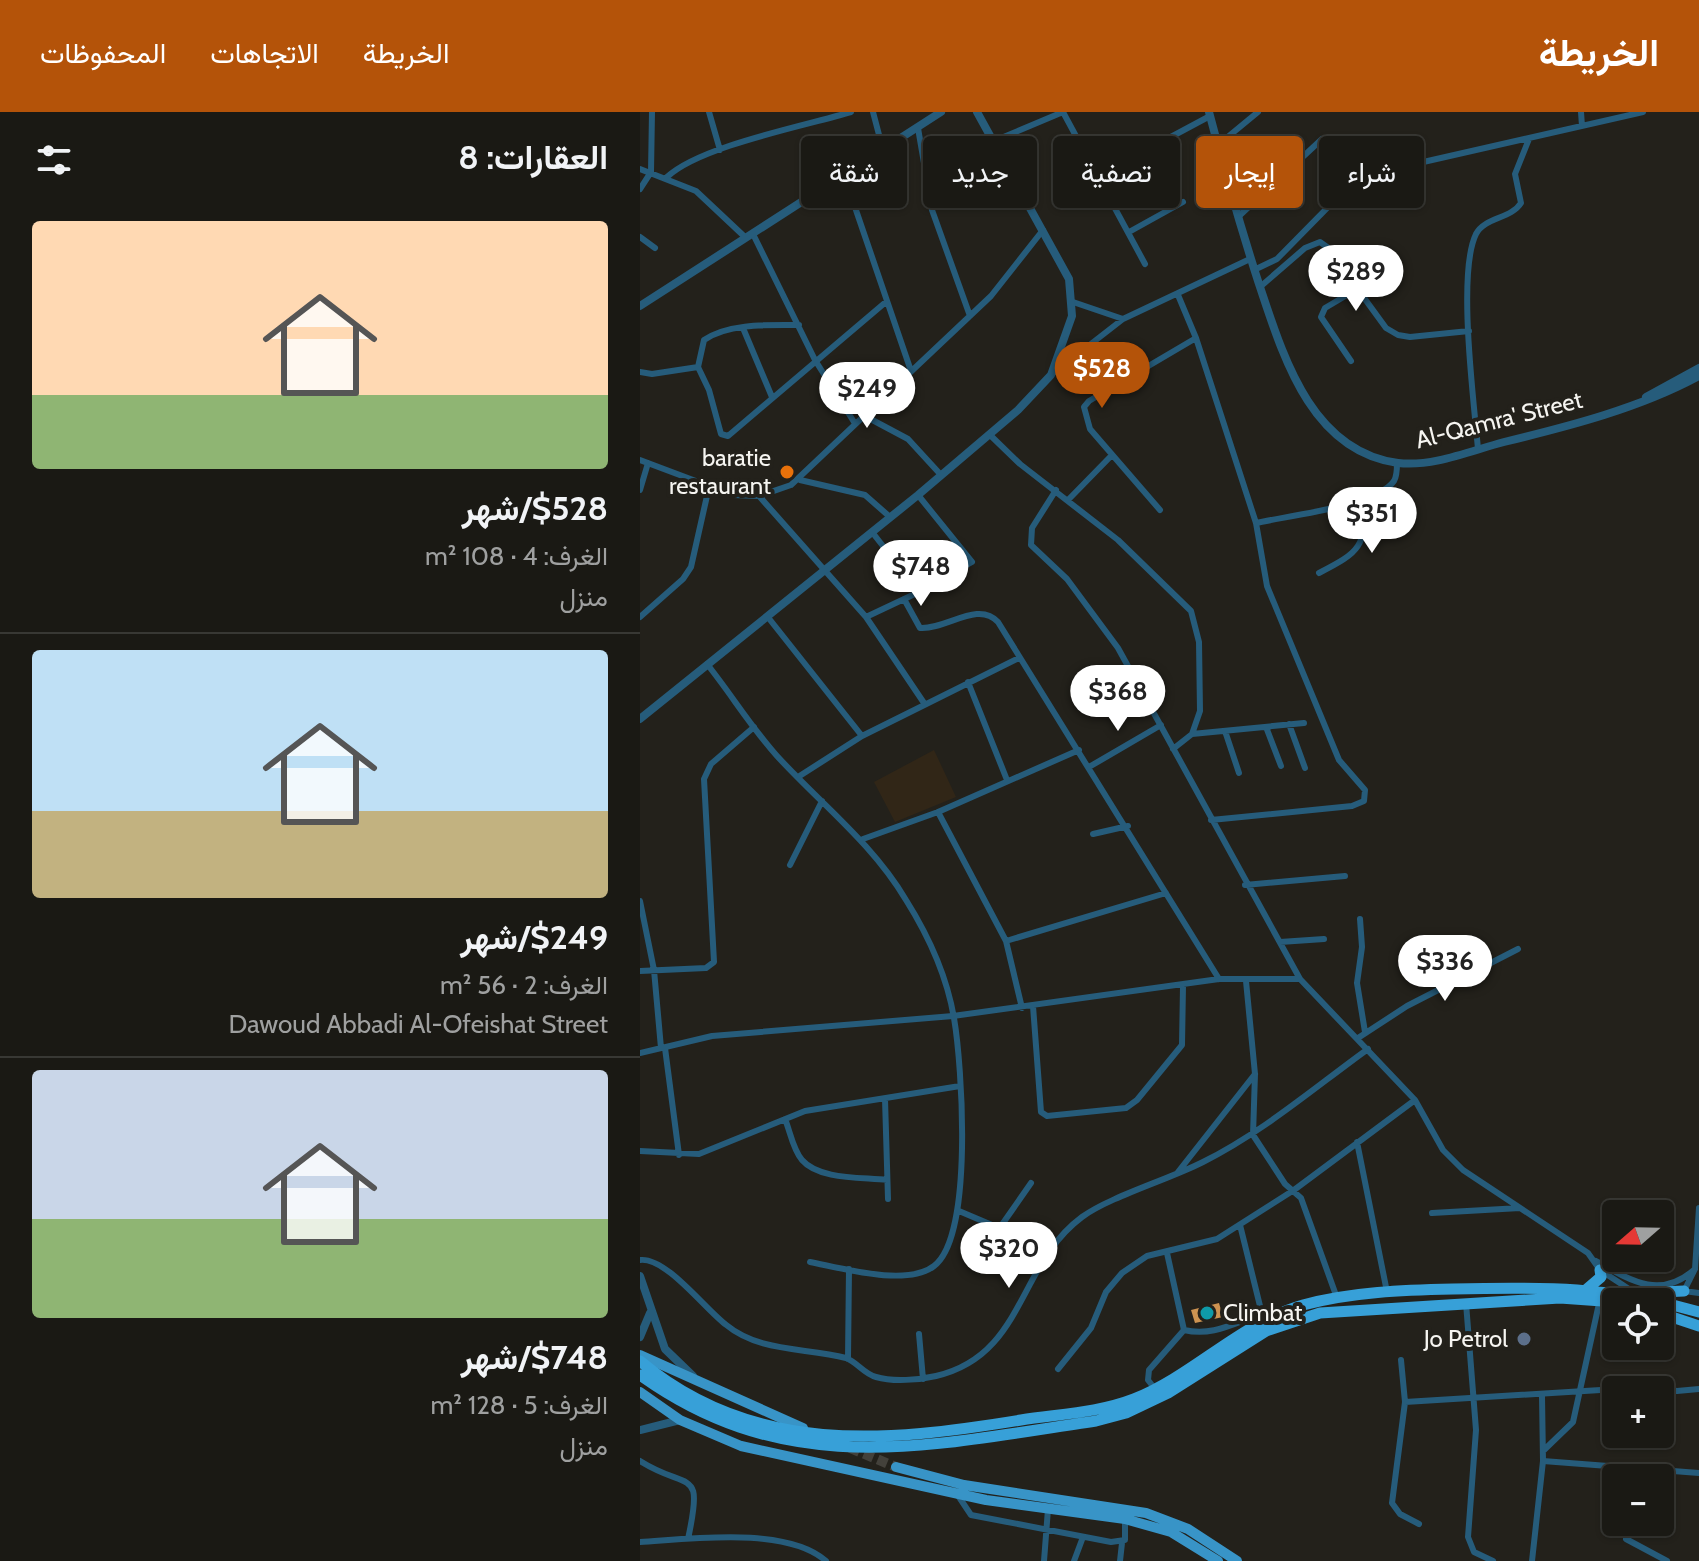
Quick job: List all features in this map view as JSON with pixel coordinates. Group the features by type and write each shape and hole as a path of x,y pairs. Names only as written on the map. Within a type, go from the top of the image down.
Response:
{"highway":[{"path":"1587,1289 1601,1277 1598,1266"},
{"path":"640,1358 683,1389 737,1416 832,1437 935,1433 1095,1410 1155,1389 1265,1316 1337,1298 1387,1292 1587,1289 1602,1292"},
{"path":"1674,1292 1684,1291"},
{"path":"640,1375 671,1396 722,1420 788,1441 843,1449 894,1448 1096,1421 1126,1413 1168,1393 1255,1337 1302,1318 1338,1311 1600,1299"},
{"path":"1674,1307 1699,1312"},
{"path":"1674,1318 1699,1326"}],"main road":[{"path":"640,1358 700,1381 803,1428"},
{"path":"640,1392 680,1420 751,1448 956,1493 1125,1519 1171,1532 1218,1561"},
{"path":"896,1467 947,1482 1146,1513 1188,1529 1237,1561"}],"street":[{"path":"640,189 651,172 652,112"},
{"path":"709,112 720,150"},
{"path":"667,177 697,156 851,112"},
{"path":"873,112 879,136"},
{"path":"905,136 941,112"},
{"path":"977,112 991,136"},
{"path":"1006,136 1063,112 1076,136"},
{"path":"1229,136 1258,112"},
{"path":"1581,112 1582,126"},
{"path":"1254,270 1277,259 1337,198 1375,173 1643,112"},
{"path":"1170,136 1209,114"},
{"name":"Al-Qamra' Street","path":"1209,114 1215,136"},
{"path":"918,128 932,210 970,316"},
{"path":"1478,449 1469,331 1472,249 1477,233 1521,203 1515,174 1529,139"},
{"path":"1238,217 1319,142"},
{"path":"640,169 667,177 712,203 750,236 815,360 854,422"},
{"path":"1129,232 1183,202"},
{"path":"640,306 801,203"},
{"path":"855,208 911,371"},
{"path":"1031,208 1069,279 1073,302 1065,343 1051,375"},
{"path":"1116,208 1145,264"},
{"name":"Al-Qamra' Street","path":"1236,208 1285,364 1312,408 1357,449 1397,463 1428,462 1558,429 1673,390 1699,376"},
{"path":"640,490 644,462 733,495 759,496 799,480 854,422 991,296 1043,230"},
{"path":"640,237 655,248"},
{"path":"1260,287 1305,248 1320,242 1327,247 1386,328 1398,335 1469,331"},
{"path":"640,719 918,495 1028,401 1051,375 1123,319 1250,259"},
{"path":"1351,361 1321,317 1325,308 1357,289"},
{"path":"1178,295 1196,338 1256,523 1267,586 1339,760 1362,784 1365,796 1352,806 1211,820"},
{"path":"799,325 743,328 715,334 704,340 698,367 724,436 887,301"},
{"path":"1073,302 1123,319"},
{"path":"743,328 772,397"},
{"path":"1160,510 1085,421 1084,407 1089,401 1196,338"},
{"path":"640,372 652,374 698,367"},
{"name":"Al-Qamra' Street","path":"1642,400 1699,368"},
{"path":"863,415 908,439 941,475"},
{"path":"989,434 1020,464 1118,540 1191,611 1196,625 1201,668 1200,711 1192,734 1173,749"},
{"path":"1069,499 1112,455"},
{"path":"1256,523 1365,499 1391,485 1397,473 1397,463"},
{"path":"799,480 865,495 890,517"},
{"path":"640,617 683,579 691,567 709,487"},
{"path":"1056,490 1032,528 1031,545 1067,579 1105,628 1161,725 1245,885 1300,979 1415,1100 1450,1158 1491,1190 1524,1208 1598,1266 1618,1288"},
{"path":"866,617 972,562 918,495"},
{"path":"759,496 866,617 924,703"},
{"path":"1319,573 1354,555 1361,544 1365,499"},
{"path":"872,532 919,592"},
{"path":"904,599 914,622 923,628 982,612 989,613 1128,826 1219,979"},
{"path":"767,616 862,736"},
{"path":"798,777 862,736 1019,658"},
{"path":"707,664 754,727 798,777 863,839 906,898 922,928 953,1016 960,1086 959,1211 951,1242 934,1266 918,1273 898,1276 810,1262"},
{"path":"968,682 1007,780"},
{"path":"1192,734 1304,723"},
{"path":"1289,724 1305,768"},
{"path":"1089,767 1161,725"},
{"path":"640,971 706,968 714,962 704,779 711,764 754,727"},
{"path":"1266,727 1281,766"},
{"path":"1225,731 1239,773"},
{"path":"863,839 938,812 1079,750"},
{"path":"790,865 822,801"},
{"path":"938,812 1006,941 1022,1008"},
{"path":"1093,834 1128,826"},
{"path":"1245,885 1345,876"},
{"path":"1006,941 1166,893"},
{"path":"640,901 654,970 679,1155"},
{"path":"1360,919 1362,947 1357,983 1365,1032"},
{"path":"1280,942 1324,939"},
{"path":"1358,1038 1407,1006 1518,949"},
{"path":"640,1053 712,1036 953,1016 1219,979 1300,979"},
{"path":"1246,981 1255,1074 1253,1135 1285,1184 1294,1190 1308,1212 1337,1298"},
{"path":"1033,1006 1041,1112 1047,1116 1126,1108 1137,1100 1182,1045 1183,986"},
{"path":"640,1260 648,1259 667,1271 738,1334 760,1344 848,1359 872,1376 923,1379 958,1371 990,1350 1015,1314 1049,1249 1084,1215 1176,1175 1253,1135 1368,1049"},
{"path":"1176,1175 1255,1074"},
{"path":"640,1151 699,1154 818,1108 960,1086"},
{"path":"885,1099 888,1199"},
{"path":"1058,1369 1091,1328 1106,1292 1122,1273 1147,1256 1217,1239 1294,1190 1415,1100"},
{"path":"785,1119 799,1158 807,1165 818,1170 887,1180"},
{"path":"1357,1142 1387,1292"},
{"path":"1001,1226 1031,1183"},
{"path":"1432,1213 1524,1208"},
{"path":"1694,1273 1684,1291 1699,1293 1694,1273 1699,1208"},
{"path":"959,1211 1001,1226 1049,1249"},
{"path":"1184,1330 1201,1334 1265,1316 1240,1225"},
{"path":"1167,1253 1184,1330"},
{"path":"1598,1266 1650,1285 1678,1283 1694,1273"},
{"path":"848,1359 849,1269"},
{"path":"640,1276 665,1349 700,1381"},
{"path":"1543,1451 1571,1427 1600,1299"},
{"path":"1466,1303 1476,1457 1469,1543 1478,1555 1493,1561"},
{"path":"640,1337 650,1312"},
{"path":"1155,1389 1148,1380 1149,1370 1184,1330"},
{"path":"919,1334 923,1379"},
{"path":"1401,1360 1405,1402 1392,1503 1400,1514 1419,1524"},
{"path":"1405,1402 1699,1389"},
{"path":"1532,1561 1543,1461 1542,1396"},
{"path":"640,1430 680,1420"},
{"path":"640,1461 693,1487 696,1502 688,1539"},
{"path":"1543,1461 1699,1473"},
{"path":"956,1493 971,1515 1122,1543"},
{"path":"1044,1561 1048,1509"},
{"path":"1120,1561 1125,1540 1125,1519"},
{"path":"1074,1561 1083,1537"},
{"path":"640,1542 688,1539 778,1541 815,1551 826,1561"},
{"path":"1626,1539 1667,1561"}],"shaded area":[{"path":"934,750 956,797 895,822 874,782"}],"building":[{"name":"Climbat","path":"1219,1303 1223,1317 1195,1323 1191,1310"}],"tunnel":[{"path":"850,1448 896,1467"}],"place":[{"name":"baratie restaurant","path":"787,472"},
{"name":"Climbat","path":"1207,1313"},
{"name":"Jo Petrol","path":"1524,1339"}]}
